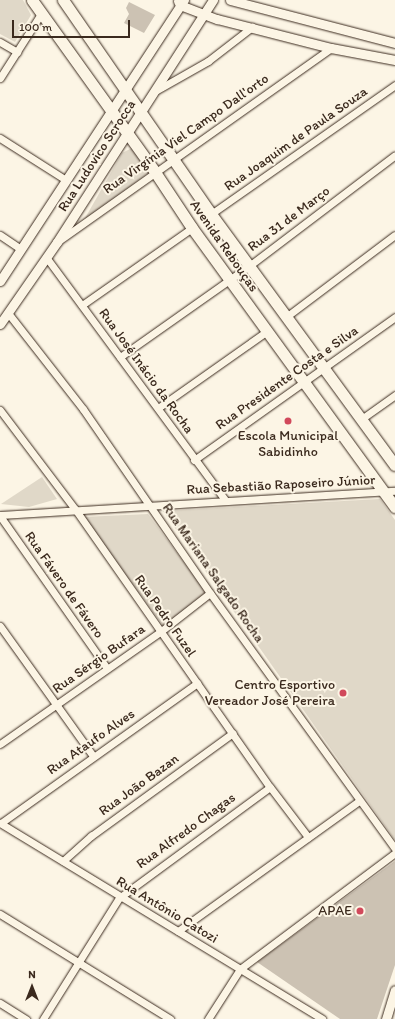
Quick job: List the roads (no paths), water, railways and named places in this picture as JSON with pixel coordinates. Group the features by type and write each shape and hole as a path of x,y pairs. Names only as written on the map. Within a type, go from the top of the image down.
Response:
{"main road":[{"name":"Avenida Rebouças","path":"32,0 155,172 192,228 267,331 390,491 395,507"},
{"name":"Avenida Rebouças","path":"63,0 211,214 286,317 324,366 360,420 395,465"}],"street":[{"name":"Rua Ludovico Scrocca","path":"0,324 57,242 157,90 213,0"},
{"path":"230,0 395,43"},
{"path":"181,2 203,15 331,48 395,60"},
{"name":"Rua Ludovico Scrocca","path":"0,281 181,2"},
{"path":"0,78 42,14"},
{"path":"157,90 208,61 252,27"},
{"path":"0,42 17,52"},
{"name":"Rua Virgínia Viel Campo Dall'orto","path":"57,242 331,48"},
{"name":"Rua Joaquim de Paula Souza","path":"211,214 395,85"},
{"path":"0,138 66,180"},
{"name":"Rua 31 de Março","path":"120,357 230,280 395,155"},
{"path":"82,305 192,228"},
{"path":"0,235 21,249"},
{"path":"286,317 395,235"},
{"name":"Rua José Inácio da Rocha","path":"46,257 158,408 194,460 225,500"},
{"name":"Rua Mariana Salgado Rocha","path":"8,314 83,409 210,593 395,849"},
{"name":"Rua Presidente Costa e Silva","path":"194,460 324,366 395,317"},
{"path":"158,408 267,331"},
{"path":"360,420 395,395"},
{"name":"Rua Pedro Fuzel","path":"0,410 75,509 160,632 308,838"},
{"name":"Rua Sebastião Raposeiro Júnior","path":"0,515 75,509 150,506 225,500 390,491"},
{"name":"Rua Fávero de Fávero","path":"0,515 107,668"},
{"name":"Rua Sérgio Bufara","path":"1,741 56,706 107,668 160,632 210,593"},
{"path":"0,626 93,756"},
{"name":"Rua Ataufo Alves","path":"0,823 197,683"},
{"name":"Rua João Bazan","path":"63,861 91,836 233,734"},
{"name":"Rua Alfredo Chagas","path":"119,898 270,787"},
{"path":"178,931 359,801"},
{"name":"Rua Antônio Catozi","path":"0,823 63,861 119,898 178,931 322,1019"},
{"path":"208,1019 240,969 395,853"},
{"path":"43,1019 119,898"},
{"path":"0,914 170,1019"},
{"path":"386,1019 395,990"},
{"path":"0,1003 26,1019"}],"place":[{"name":"Escola Municipal Sabidinho","path":"288,421"},
{"name":"Centro Esportivo Vereador José Pereira","path":"343,693"},
{"name":"APAE","path":"360,911"}]}
